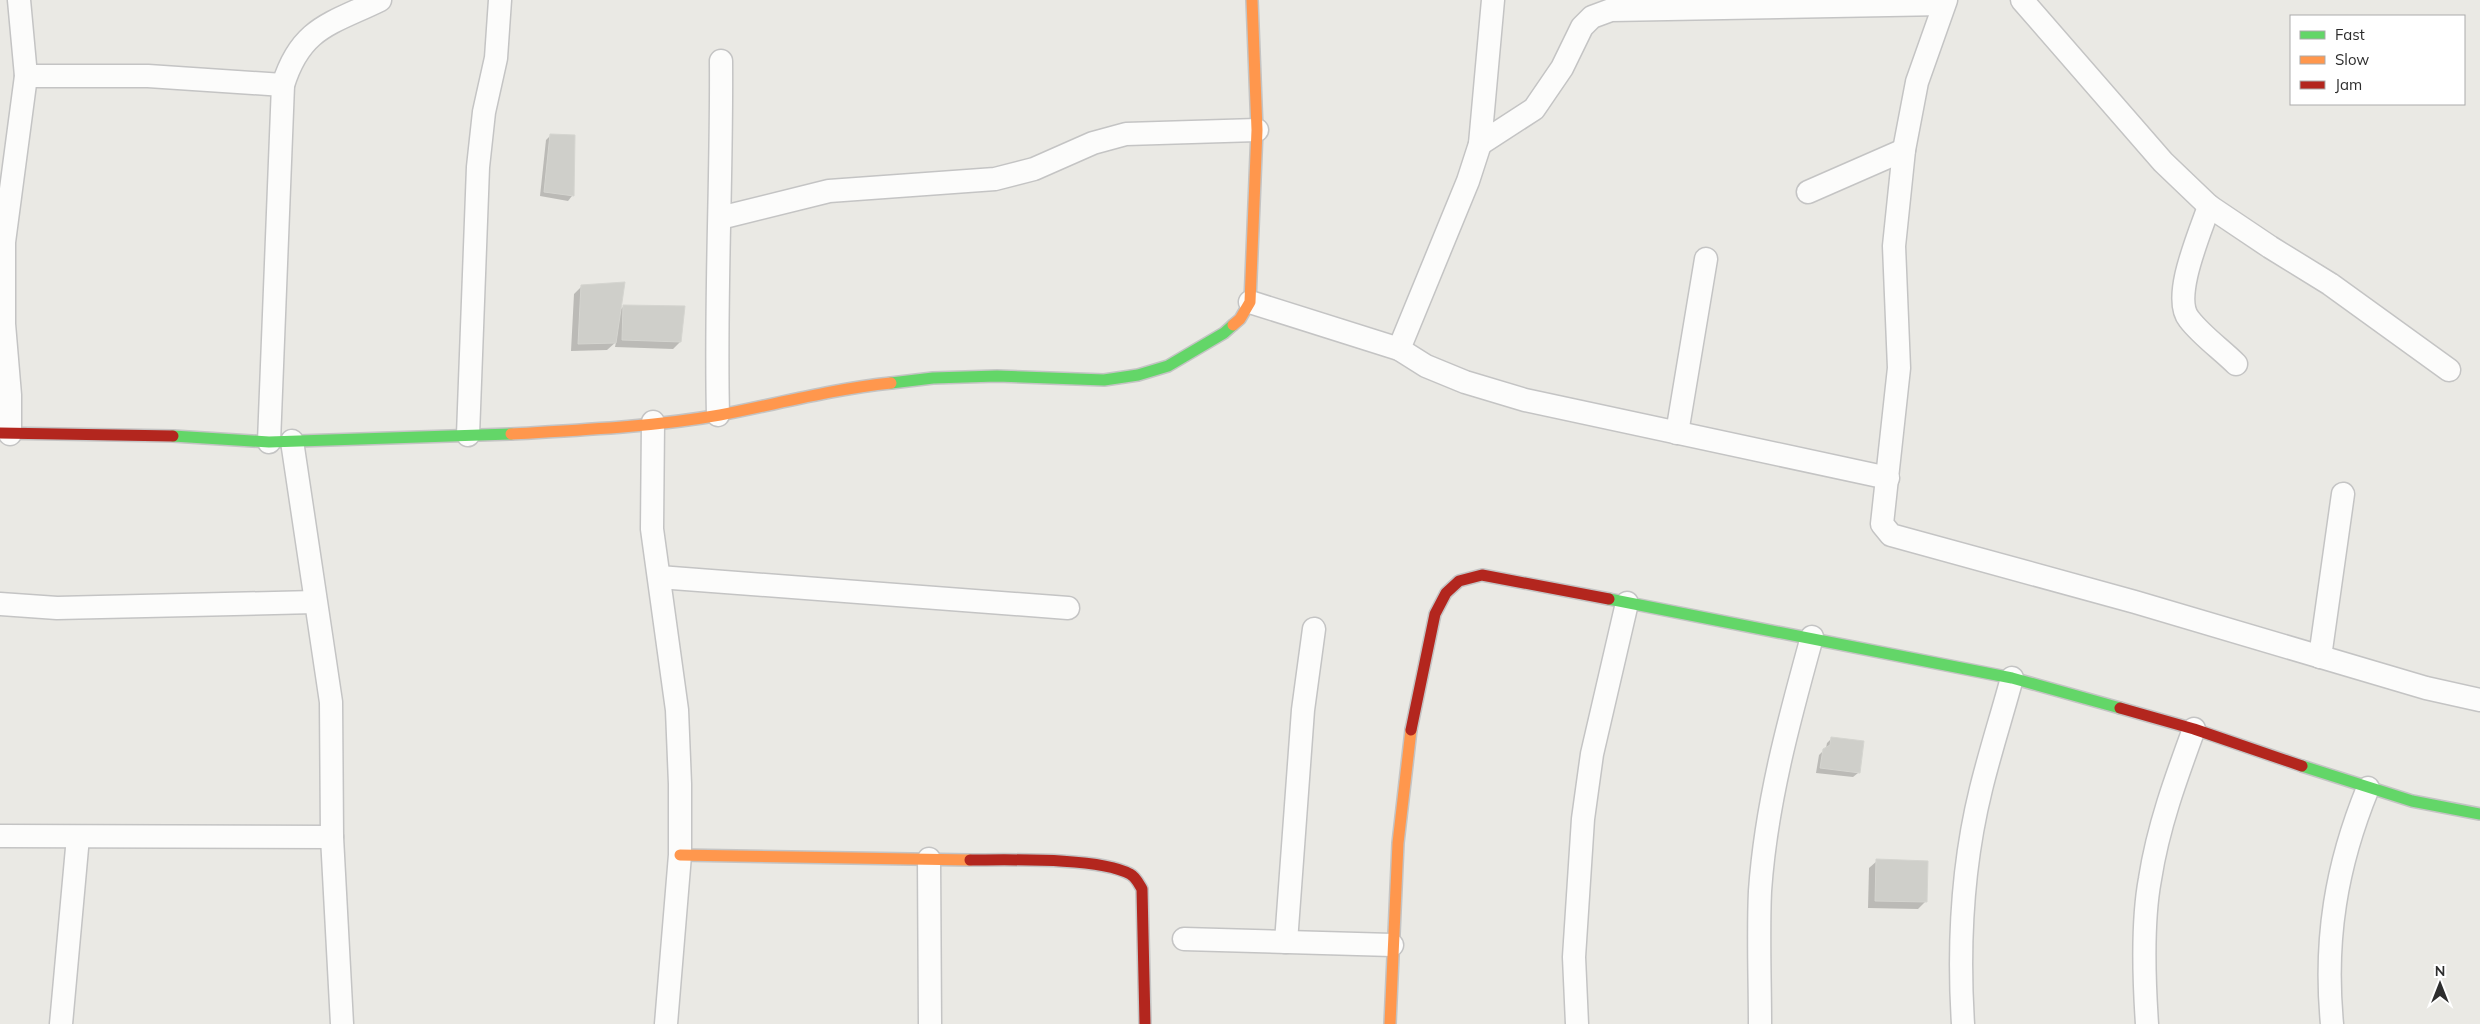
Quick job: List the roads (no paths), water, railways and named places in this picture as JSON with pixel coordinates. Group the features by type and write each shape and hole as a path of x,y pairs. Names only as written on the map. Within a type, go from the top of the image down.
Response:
{"street":[{"path":"19,0 26,76 4,242 4,324 10,395 5,433 176,436 269,442 592,429 718,414 852,387 934,378 997,376 1104,380 1138,375 1168,366 1197,350 1240,319 1250,302 1256,130 1252,0"},
{"path":"269,442 283,85 289,64 304,41 328,23 380,0"},
{"path":"468,435 478,167 484,112 496,58 500,0"},
{"path":"1399,349 1468,181 1480,144 1493,0"},
{"path":"2022,0 2163,162 2209,206 2330,284 2449,370"},
{"path":"1480,144 1534,109 1562,68 1582,27 1592,17 1611,10 1945,2 1917,82 1904,150 1894,246 1900,368 1882,524 1891,535 2135,602 2426,688 2480,700"},
{"path":"718,414 716,348 720,218 721,61"},
{"path":"26,76 148,76 283,85"},
{"path":"720,218 829,191 995,179 1034,169 1093,142 1126,134 1256,130"},
{"path":"1808,192 1904,150"},
{"path":"2209,206 2184,285 2182,299 2187,318 2236,364"},
{"path":"1677,433 1706,259"},
{"path":"1250,302 1399,349 1426,366 1487,389 1524,400 1888,478"},
{"path":"653,422 652,529 677,710 680,855 666,1024"},
{"path":"292,441 331,702 332,837 342,1024"},
{"path":"2320,657 2343,494"},
{"path":"1390,1024 1392,945 1398,853 1414,709 1435,615 1442,599 1459,580 1470,576 1482,575 1812,637 2012,678 2194,729 2412,801 2480,814"},
{"path":"659,577 1068,608"},
{"path":"0,604 57,608 316,602"},
{"path":"1577,1024 1574,957 1583,820 1592,754 1627,603"},
{"path":"1286,942 1303,710 1314,629"},
{"path":"1760,1024 1760,890 1766,843 1786,733 1812,637"},
{"path":"1963,1024 1960,937 1965,881 1981,790 2012,678"},
{"path":"2147,1024 2145,985 2149,881 2166,810 2194,729"},
{"path":"2332,1024 2328,958 2336,892 2353,825 2368,788"},
{"path":"0,836 332,837"},
{"path":"61,1024 78,837"},
{"path":"680,855 1061,862 1096,866 1132,875 1142,889 1145,1024"},
{"path":"929,859 930,1024"},
{"path":"1184,939 1392,945"}]}
